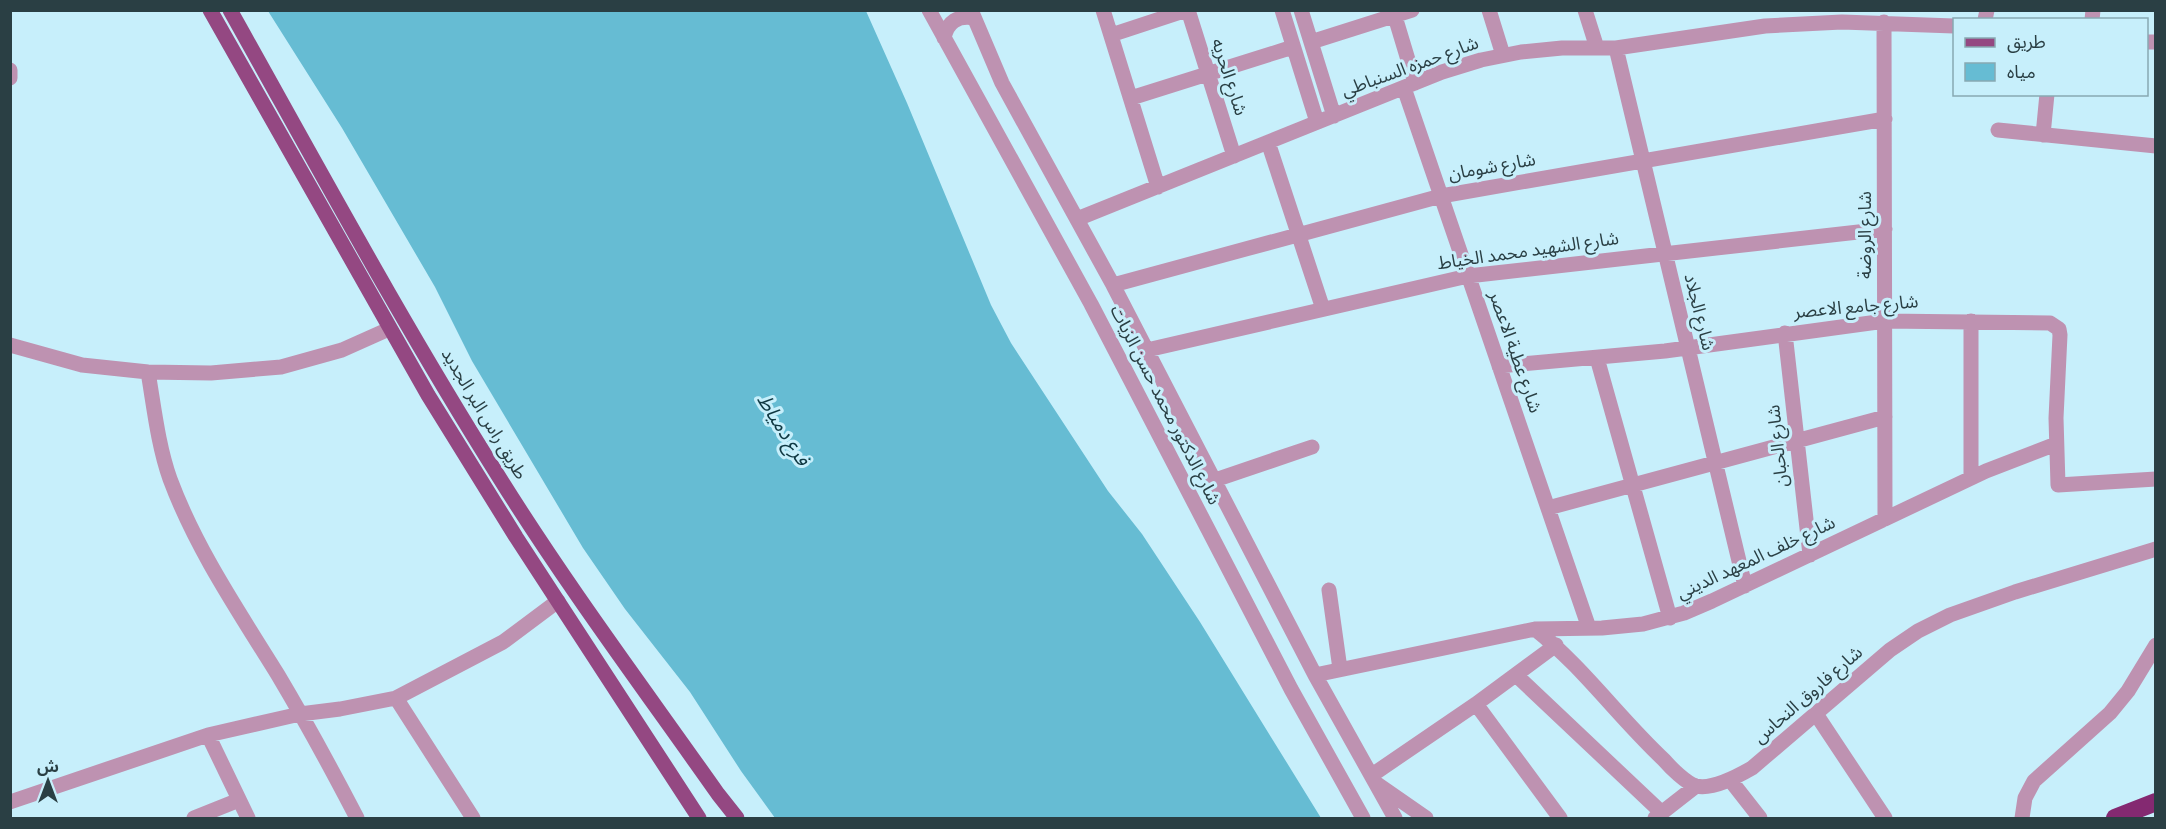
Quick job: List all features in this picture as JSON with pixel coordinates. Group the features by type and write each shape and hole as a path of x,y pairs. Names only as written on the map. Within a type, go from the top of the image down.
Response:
{"highway":[{"path":"2115,819 2156,802"}],"main road":[{"name":"طريق راس البر الجديد","path":"210,10 389,329 461,449 699,819"},
{"name":"طريق راس البر الجديد","path":"230,10 404,318 489,461 553,560 737,819"}],"street":[{"name":"شارع الدكتور محمد حسن الزيات","path":"930,10 1091,304 1291,689 1363,819"},
{"path":"1103,10 1158,187"},
{"path":"1111,36 1187,10"},
{"name":"شارع الحريه","path":"1187,10 1234,156"},
{"path":"1282,10 1317,122"},
{"path":"1301,10 1334,116"},
{"path":"1311,42 1394,13 1412,10"},
{"path":"1490,10 1503,55"},
{"path":"1585,10 1597,48"},
{"name":"شارع عطية الاعصر","path":"1394,13 1410,85 1441,196 1589,628"},
{"path":"944,38 947,28 954,21 973,14"},
{"name":"شارع الدكتور محمد حسن الزيات","path":"973,14 1002,83 1113,285 1315,675 1395,819"},
{"name":"شارع حمزه السنباطي","path":"1077,219 1410,85 1461,66 1503,55 1541,50 1616,48 1765,26 1952,20"},
{"name":"شارع الروضة","path":"1884,22 1885,519"},
{"path":"1131,98 1293,47"},
{"name":"شارع الجلاد","path":"1616,48 1745,586"},
{"path":"10,70 10,78"},
{"path":"2043,135 2047,96"},
{"name":"شارع شومان","path":"1113,285 1441,196 1885,119"},
{"path":"1998,130 2156,146"},
{"path":"1268,142 1323,309"},
{"name":"شارع الشهيد محمد الخياط","path":"1147,350 1468,276 1885,229"},
{"name":"شارع جامع الاعصر","path":"1499,366 1688,348 1885,321 2050,323 2058,329 2060,335 2056,444 2058,485 2156,479"},
{"path":"1971,321 1971,478"},
{"path":"10,345 82,364 148,372 211,373 281,367 342,350 389,329"},
{"name":"شارع الحبان","path":"1785,333 1810,555"},
{"path":"1597,358 1670,618"},
{"path":"148,372 161,447 183,511 242,619 300,714 357,819"},
{"path":"1548,508 1885,417"},
{"name":"شارع خلف المعهد الديني","path":"1315,675 1535,629 1630,626 1670,618 1699,608 1971,478 2056,444"},
{"path":"1215,480 1312,447"},
{"name":"شارع فاروق النحاس","path":"1696,786 1731,781 1752,768 1890,650 1950,615 2080,571 2156,549"},
{"path":"1329,590 1340,669"},
{"path":"10,802 208,735 300,714 340,710 396,698 503,642 558,602"},
{"path":"1516,675 1658,815 1696,786 1676,772 1653,750 1556,645 1535,629"},
{"path":"1426,819 1374,780 1556,645"},
{"path":"2022,819 2025,798 2034,781 2110,713 2128,691 2156,645"},
{"path":"396,698 473,819"},
{"path":"1476,704 1560,819"},
{"path":"1816,714 1885,819"},
{"path":"208,735 248,819"},
{"path":"1731,781 1760,819"},
{"path":"194,819 239,800"}],"water":[{"name":"فرع دمياط","path":"268,11 866,11 991,305 1011,343 1108,491 1142,534 1200,622 1321,818 775,818 741,771 690,692 625,609 583,548 472,361 435,287 342,128"}]}
